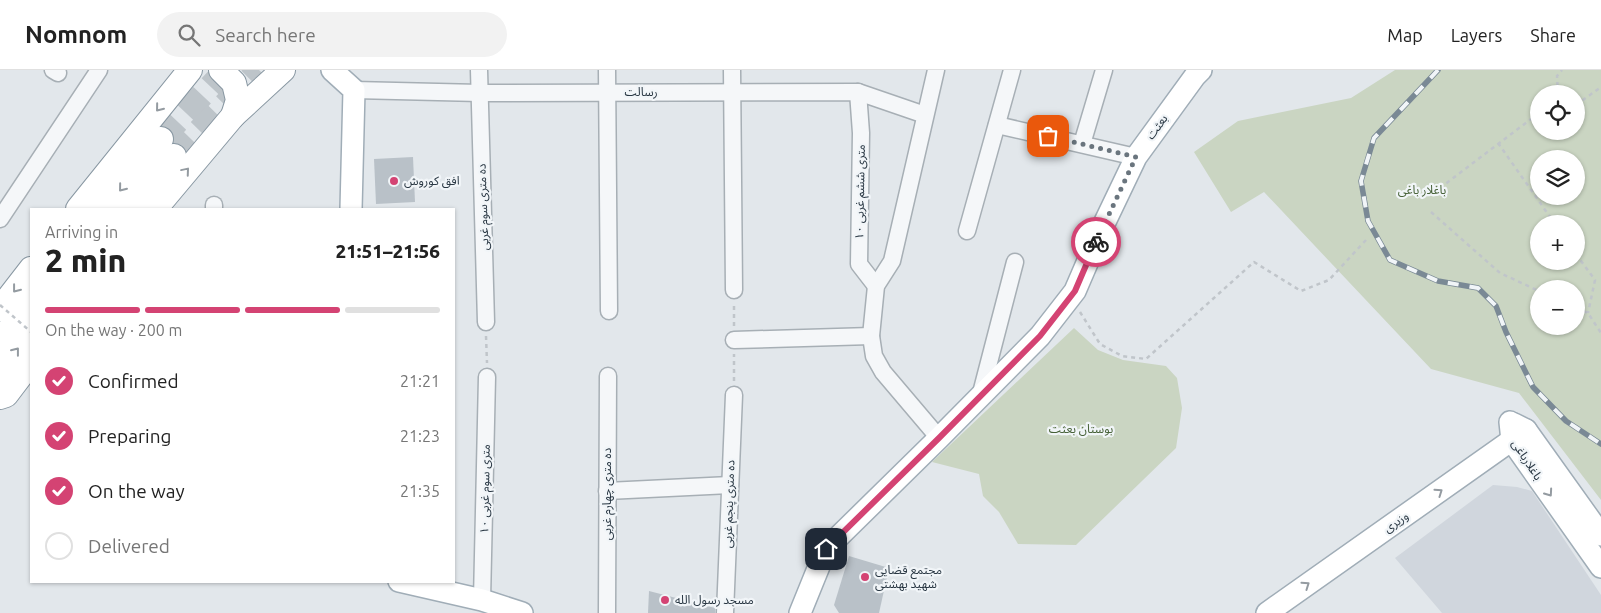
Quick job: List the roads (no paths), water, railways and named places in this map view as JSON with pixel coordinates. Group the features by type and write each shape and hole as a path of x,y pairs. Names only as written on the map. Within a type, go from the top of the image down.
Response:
{"highway":[{"path":"79,208 191,70"},
{"path":"221,70 234,83 238,100 233,116"},
{"path":"156,208 233,116 283,70"},
{"path":"107,208 168,148 131,208"},
{"path":"0,309 30,270"},
{"path":"0,341 30,303"},
{"path":"0,371 30,333"},
{"path":"0,397 6,395 30,363"}],"main road":[{"path":"332,70 354,90 351,208"},
{"name":"بعثت","path":"800,613 826,549 1040,336 1075,291 1102,226 1136,157 1203,72"},
{"name":"باغلارباغی","path":"1519,436 1601,535"},
{"name":"باغلارباغی","path":"1519,436 1601,566"},
{"name":"وزیری","path":"1266,613 1519,436"},
{"path":"408,583 482,600 522,613"}],"street":[{"path":"0,219 99,70"},
{"name":"ده متری سوم غربی","path":"479,70 486,322"},
{"path":"607,70 609,311"},
{"path":"732,70 734,290"},
{"path":"936,70 892,261 876,286 871,336 874,356 882,372 939,438"},
{"path":"967,231 1012,70"},
{"path":"1082,144 1104,70"},
{"name":"رسالت","path":"354,90 480,93 858,92 926,115"},
{"name":"۱۰ متری ششم غربی","path":"858,92 861,133 859,264 876,286"},
{"path":"997,125 1136,157"},
{"path":"980,397 1015,262"},
{"path":"734,340 871,336"},
{"name":"ده متری چهارم غربی","path":"607,613 608,376"},
{"name":"۱۰ متری سوم غربی","path":"482,600 487,377"},
{"name":"ده متری پنجم غربی","path":"725,613 734,395"},
{"path":"607,490 730,485"}],"tunnel":[{"path":"161,139 226,70"},
{"path":"174,156 259,70"}],"railway":[{"path":"1438,70 1374,138 1361,181 1368,221 1390,260 1438,281 1478,288 1496,306 1506,332 1533,387 1566,421 1601,444"}],"place":[{"name":"افق کوروش","path":"394,181"},
{"name":"مجتمع قضایی شهید بهشتی","path":"865,577"},
{"name":"مسجد رسول الله","path":"665,600"}],"park label":[{"name":"باغلار باغی","path":"1422,190"},
{"name":"بوستان بعثت","path":"1081,429"}]}
